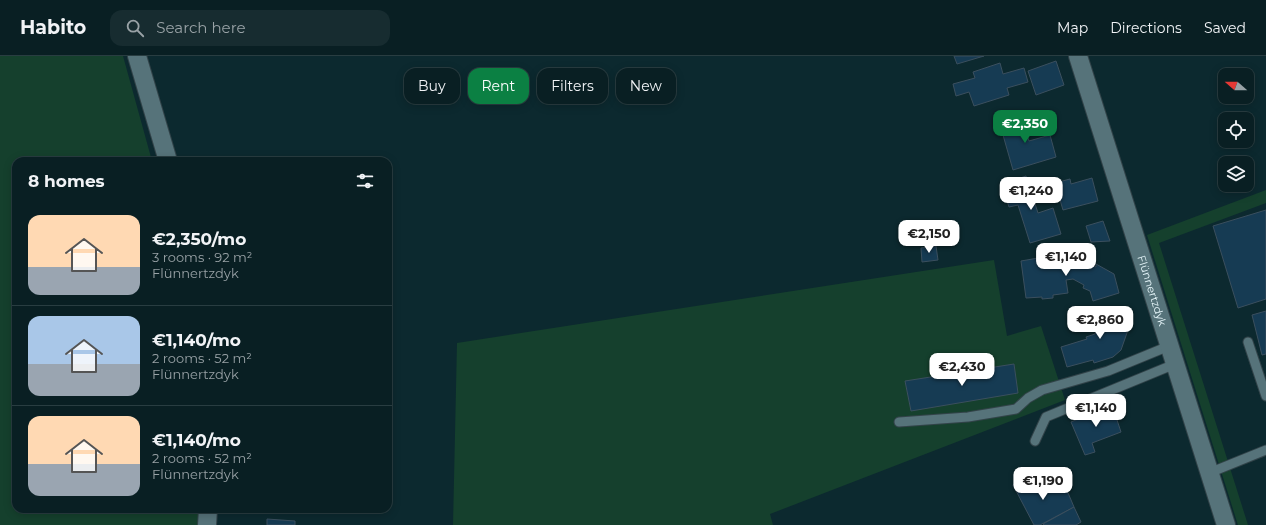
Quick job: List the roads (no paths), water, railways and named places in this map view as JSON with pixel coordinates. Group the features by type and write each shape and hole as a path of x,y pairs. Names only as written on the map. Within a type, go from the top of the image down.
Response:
{"street":[{"path":"137,56 167,157"},
{"name":"Flünnertzdyk","path":"1078,56 1226,525"},
{"path":"207,525 208,513"}],"lane":[{"path":"1248,342 1266,396"},
{"path":"899,422 968,417 1016,409 1028,398 1042,390 1108,371 1169,346"},
{"path":"1035,441 1046,417 1175,364"},
{"path":"1209,473 1266,450"}]}
